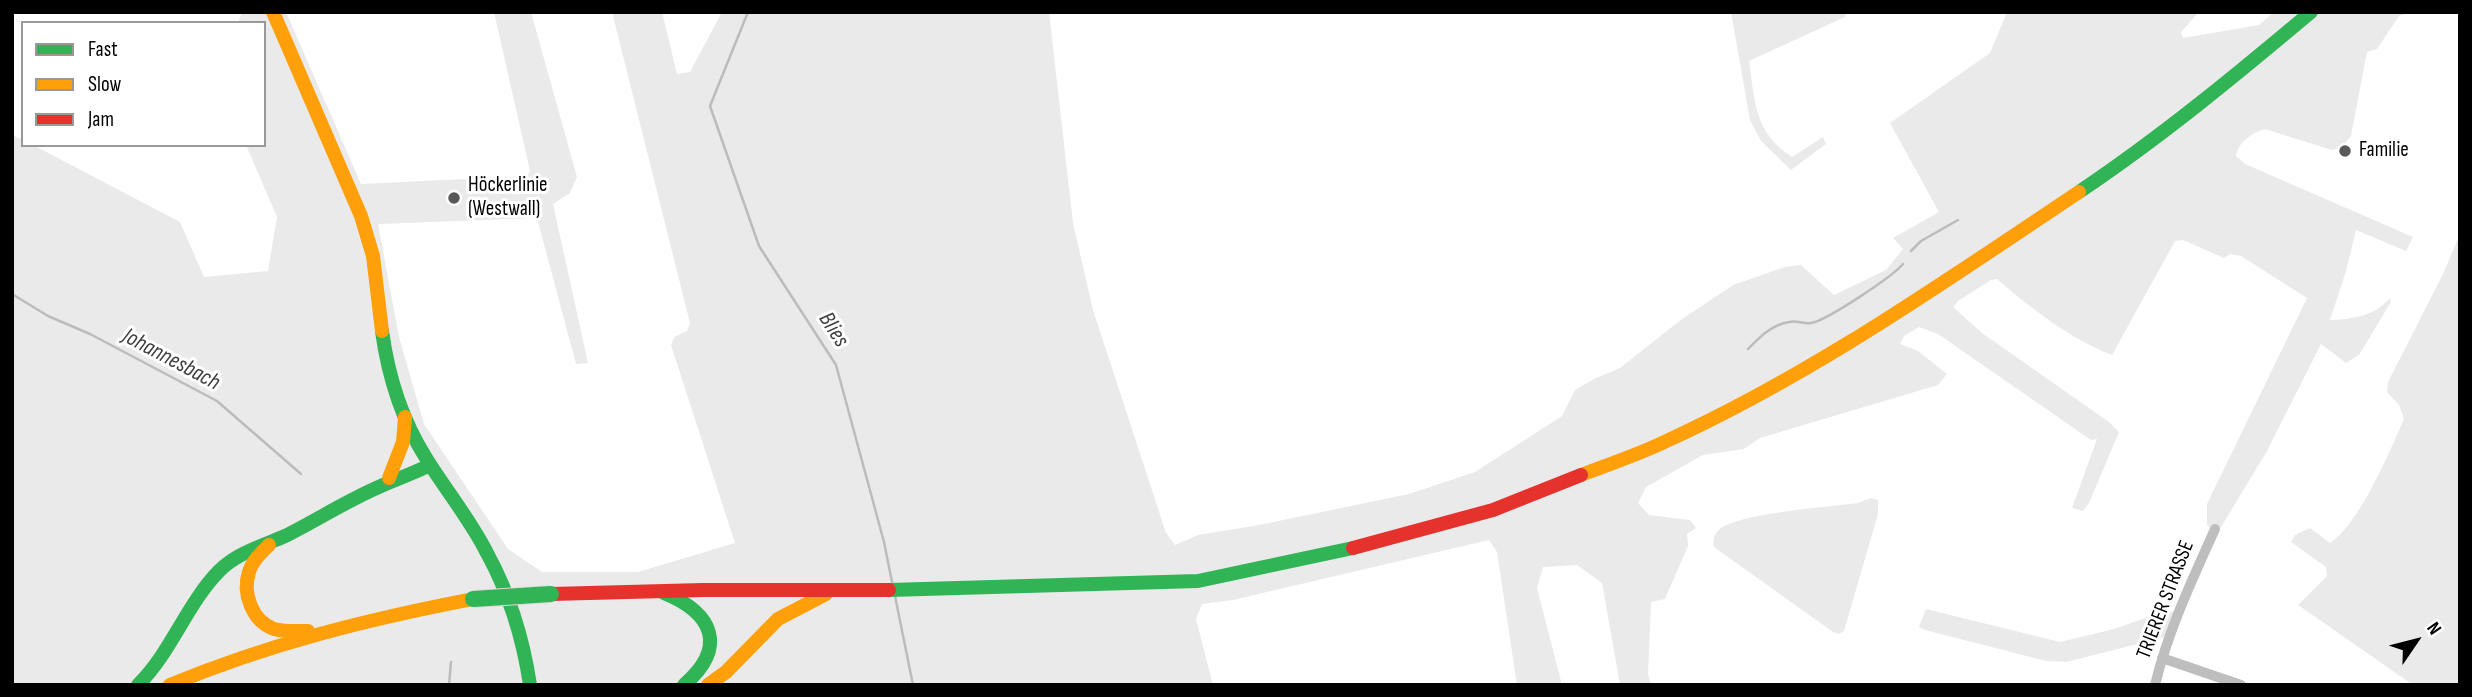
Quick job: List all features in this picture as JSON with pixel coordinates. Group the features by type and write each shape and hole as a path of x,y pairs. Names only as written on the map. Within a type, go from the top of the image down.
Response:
{"main road":[{"path":"273,12 361,216 373,256 386,359 405,417 427,460 486,550 510,598 525,651 530,685"},
{"path":"170,685 202,671 318,632 400,612 473,599 657,590 836,592 1198,581 1391,540 1493,510 1660,444 1767,390 1906,307 2133,156 2311,12"},
{"path":"385,482 403,442 405,417"},
{"path":"138,685 162,660 197,599 221,569 244,553 271,542 427,460"},
{"path":"271,542 248,573 246,585 251,607 257,616 276,629 318,632"},
{"path":"657,590 684,601 698,612 707,625 710,641 708,656 702,668 684,685"},
{"path":"708,685 722,677 769,626 785,614 836,592"}],"street":[{"name":"TRIERER STRASSE","path":"2155,685 2183,600 2215,529"},
{"path":"2162,658 2241,685"}],"shaded area":[{"path":"242,12 286,12 361,184 527,176 530,171 494,12 531,12 577,177 570,193 553,204 588,363 576,364 537,218 378,224 399,337 424,424 508,549 542,572 638,572 735,543 671,345 674,337 687,331 690,323 612,12 662,12 677,74 690,72 722,12 1049,12 1073,223 1093,310 1166,533 1175,545 1198,535 1409,494 1475,472 1562,416 1575,390 1620,368 1682,319 1733,285 1785,267 1801,265 1834,295 1886,270 1903,249 1893,238 1939,212 1890,123 1990,53 2007,12 2199,12 2181,32 2183,38 2259,25 2274,12 2411,12 2399,16 2377,49 2367,52 2351,136 2342,147 2332,150 2265,129 2247,138 2236,156 2245,164 2413,237 2406,251 2356,230 2330,320 2363,315 2377,309 2390,298 2391,302 2359,355 2346,363 2321,344 2267,451 2218,532 2207,525 2207,504 2307,298 2241,256 2230,254 2224,258 2183,240 2175,241 2112,355 2037,312 1997,279 1991,280 1953,307 1982,333 2109,422 2119,432 2089,503 2083,511 2072,508 2097,439 2091,440 1938,334 1919,327 1904,336 1900,344 1918,351 1947,374 1938,385 1760,438 1744,449 1703,455 1646,487 1638,503 1649,515 1690,520 1696,528 1687,534 1688,546 1665,599 1651,602 1648,674 1651,685 1620,685 1602,583 1577,565 1543,567 1537,588 1562,685 1517,685 1497,552 1489,540 1233,600 1202,604 1196,619 1213,685 12,685 12,135 21,139 21,147 37,147 180,222 204,277 268,271 277,217 247,147 266,147 266,21 239,21"},
{"path":"1731,12 1846,12 1845,17 1749,61 1758,115 1779,147 1792,157 1823,137 1826,144 1791,170 1761,141 1750,120"},
{"path":"2460,234 2460,685 2413,685 2298,605 2327,576 2326,567 2291,542 2295,535 2310,528 2330,543 2352,521 2373,486 2404,419 2399,405 2387,392 2388,382 2443,274"},
{"path":"1871,498 1878,500 1878,514 1844,631 1839,634 1714,547 1714,539 1721,528 1748,518 1858,503"},
{"path":"1926,609 2060,642 2175,611 2165,637 2066,662 2046,661 1925,630 1919,627"}],"waterway":[{"name":"Blies","path":"748,12 710,106 759,246 836,365 884,542 892,582"},
{"path":"1911,251 1921,241 1958,220"},
{"path":"1748,349 1766,332 1777,326 1792,322 1811,323 1830,315 1873,288 1903,264"},
{"name":"Johannesbach","path":"12,294 48,316 90,334 217,401 301,474"},
{"name":"Blies","path":"895,596 913,685"},
{"name":"Johannesbach","path":"449,685 451,662"}],"traffic: fast":[{"path":"2079,192 2169,127 2311,12"},
{"path":"382,331 392,380 417,443 480,540 509,601 524,650 530,685"},
{"path":"138,685 160,658 207,584 226,565 369,492 430,465"},
{"path":"889,590 1198,581 1353,548"},
{"path":"664,593 694,610 709,632 710,644 706,657 698,671 684,685"},
{"path":"473,599 551,594"}],"traffic: slow":[{"path":"273,12 361,216 373,256 382,331"},
{"path":"1581,475 1660,444 1715,418 1822,359 2079,192"},
{"path":"389,478 403,442 405,417"},
{"path":"269,545 249,572 247,589 251,605 260,620 274,629 308,631"},
{"path":"708,685 726,672 778,619 826,594"},
{"path":"170,685 244,657 319,634 473,599"}],"traffic: jam":[{"path":"1353,548 1493,510 1581,475"},
{"path":"551,594 703,590 889,590"}],"place":[{"name":"Familie","path":"2345,151"},
{"name":"Höckerlinie (Westwall)","path":"454,198"}]}
